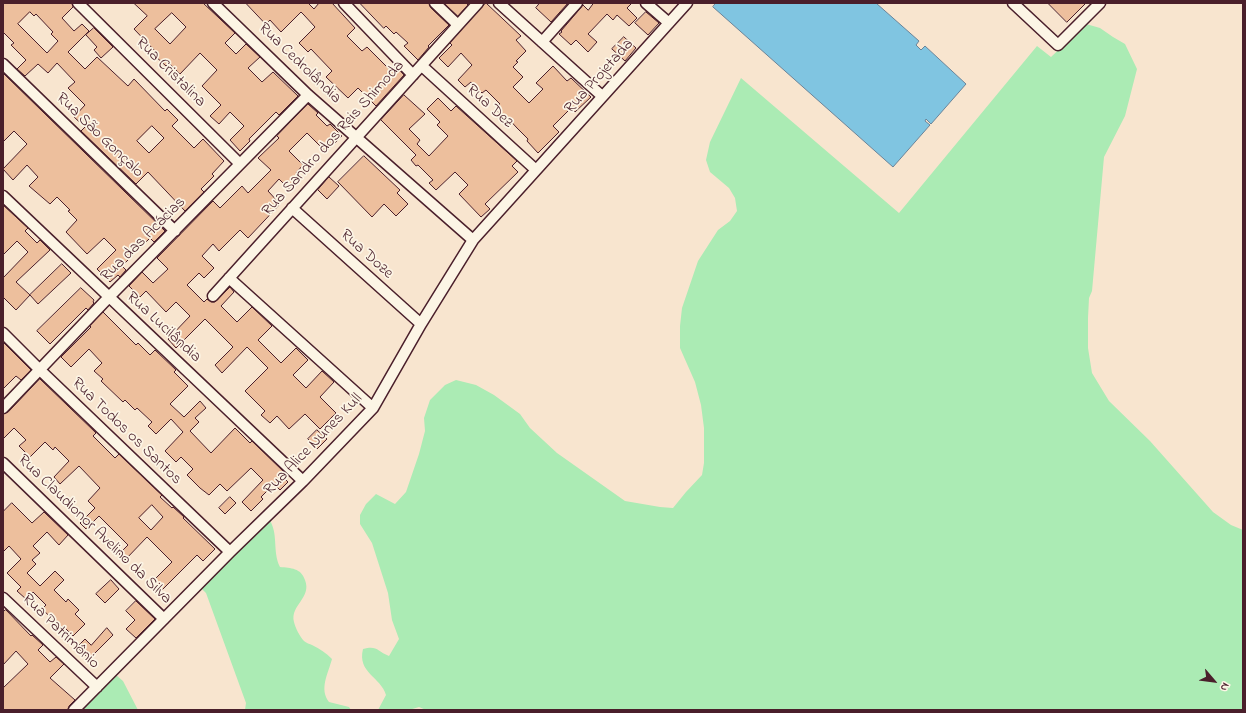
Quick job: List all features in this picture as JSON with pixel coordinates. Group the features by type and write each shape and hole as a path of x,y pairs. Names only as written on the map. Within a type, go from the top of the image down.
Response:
{"street":[{"name":"Rua Cristalina","path":"78,3 240,164"},
{"name":"Rua Cedrolândia","path":"213,3 308,95 473,240"},
{"path":"344,3 413,75"},
{"path":"435,3 458,25"},
{"name":"Rua Sandro dos Reis Shimoda","path":"213,296 478,3"},
{"path":"499,3 602,96"},
{"path":"542,42 577,3"},
{"path":"646,3 669,23"},
{"name":"Rua Projetada","path":"536,170 687,3"},
{"path":"1013,3 1058,45 1100,3"},
{"name":"Rua São Gonçalo","path":"3,64 175,231"},
{"name":"Rua Dez","path":"422,66 536,170"},
{"name":"Rua das Acácias","path":"3,408 109,297 308,95"},
{"name":"Rua Alice Nunes Kull","path":"74,710 230,552 303,481 373,408 421,324 473,240 536,170"},
{"name":"Rua Lucilândia","path":"3,196 303,481"},
{"name":"Rua Doze","path":"292,208 421,324"},
{"path":"229,278 373,408"},
{"name":"Rua Todos os Santos","path":"3,333 230,552"},
{"name":"Rua Claudionor Avelino da Silva","path":"3,462 164,619"},
{"name":"Rua Patrimônio","path":"3,598 97,687"}],"green space":[{"path":"1086,24 1100,28 1125,44 1137,69 1125,116 1104,157 1092,291 1089,298 1088,348 1092,373 1109,401 1150,441 1213,512 1231,525 1243,530 1243,710 426,710 419,707 409,710 378,710 386,695 363,664 363,649 374,648 389,656 399,639 392,620 388,593 372,543 360,524 360,515 366,504 376,494 395,504 406,492 425,431 424,418 430,400 445,385 456,380 476,385 494,395 520,414 530,428 557,453 625,501 673,508 702,475 704,463 704,428 701,405 695,382 680,348 680,326 682,308 698,261 718,230 730,221 737,211 735,198 729,188 710,172 706,160 710,142 741,78 899,213 1037,46 1051,57"},
{"path":"269,519 274,531 276,555 280,567 292,568 298,571 305,580 306,592 295,611 294,616 294,622 297,629 305,642 320,650 332,659 324,687 326,697 329,702 349,707 351,710 245,710 246,703 206,593 201,588"},
{"path":"116,675 123,681 138,710 82,710"}],"water":[{"path":"716,3 876,3 919,41 916,45 921,50 925,46 966,84 931,124 926,119 925,121 930,125 893,167 713,7"}],"building":[{"path":"3,3 72,3 73,7 62,18 74,31 82,24 89,31 68,52 85,69 97,57 128,86 134,79 165,111 167,109 178,120 172,126 194,148 203,139 224,161 212,174 214,176 201,189 204,192 185,211 148,172 136,184 81,131 85,127 74,117 85,105 68,88 75,82 57,63 48,73 38,64 25,76 17,69 26,60 11,45 14,43 3,32","holes":["30,12 34,16 36,14 53,32 51,34 58,41 47,53 18,24","152,126 164,138 149,153 137,141"]},
{"path":"134,3 203,3 235,33 225,43 236,54 246,44 260,57 248,68 262,82 273,72 298,96 279,115 276,112 249,139 250,141 240,151 230,140 244,126 230,112 219,124 210,116 221,105 202,86 217,70 200,53 180,74 169,63 166,66 154,55 156,52 134,29 147,16","holes":["172,13 186,27 170,44 155,29"]},
{"path":"246,3 310,3 309,4 314,9 319,3 332,3 355,28 347,36 362,51 367,47 391,71 396,66 404,75 376,106 358,88 348,98 326,77 332,71 311,49 308,52 299,43 315,27 301,12 281,32 270,20 266,24"},
{"path":"360,3 429,3 431,8 449,25 428,46 429,47 418,60 404,46 408,43 396,32 394,34 386,26 384,28"},
{"path":"444,3 466,3 468,5 458,16"},
{"path":"486,3 521,36 516,40 526,51 516,61 518,62 513,67 523,77 513,87 529,103 543,89 536,83 553,66 567,81 571,78 591,97 575,112 571,108 553,126 559,132 538,153 527,141 528,139 505,115 503,117 495,109 500,104 486,90 482,93 471,82 465,87 458,80 472,65 461,53 448,67 439,58 452,45 450,43"},
{"path":"540,3 568,3 551,22 536,8"},
{"path":"594,3 632,3 627,8 637,18 629,26 617,15 613,20 607,14 588,34 597,42 588,52 576,40 571,45 559,34 583,5 588,10"},
{"path":"1048,3 1086,3 1067,22"},
{"path":"646,12 659,23 648,35 635,23"},
{"path":"94,28 113,47 101,58 94,50 97,47 86,35"},
{"path":"624,37 636,48 625,61 612,49"},
{"path":"3,73 165,231 154,242 150,238 122,266 126,270 120,277 118,275 110,282 97,269 116,250 104,238 87,254 66,232 77,220 68,211 70,210 57,197 50,204 29,186 38,177 27,165 13,180 3,169 27,144 14,131 3,142"},
{"path":"404,95 425,114 409,129 420,140 417,144 429,156 448,136 437,125 440,122 427,109 438,98 451,111 456,106 517,161 512,166 518,172 485,204 490,209 481,217 459,194 468,185 455,172 436,190 429,183 433,180 411,160 416,155 381,120"},
{"path":"308,104 318,113 316,115 327,126 330,124 342,136 326,152 307,133 289,151 303,165 296,173 300,177 289,189 279,179 268,191 280,204 248,238 240,230 219,251 213,244 202,256 214,268 204,278 199,273 187,285 204,302 207,299 211,302 215,302 230,287 234,292 221,306 237,322 252,307 272,326 258,340 281,363 296,348 308,360 293,375 306,388 322,371 334,382 320,397 336,413 320,429 305,414 289,429 277,416 270,423 261,415 265,411 245,391 268,368 247,347 222,373 215,365 233,347 205,319 176,348 168,339 190,316 176,302 166,312 146,291 140,297 129,286 142,272 153,283 168,269 157,258 213,201 220,208 242,186 248,193 271,170 258,158 279,138 277,136"},
{"path":"364,156 400,190 397,193 408,204 396,216 384,204 372,217 338,182"},
{"path":"329,177 339,186 327,199 318,190"},
{"path":"3,205 28,228 25,231 37,243 40,240 50,250 16,282 30,295 16,310 3,297 3,278 28,252 17,241 3,255"},
{"path":"62,264 71,273 38,304 30,295"},
{"path":"81,288 94,300 94,303 88,310 86,308 50,344 37,331"},
{"path":"103,312 136,345 138,343 150,355 155,350 176,370 174,372 188,386 170,404 184,417 200,401 206,408 195,418 199,422 190,431 211,453 235,428 250,443 252,441 285,473 282,476 288,482 280,490 274,484 261,497 263,499 251,511 242,502 263,480 251,468 227,491 220,484 209,495 200,488 187,475 193,469 181,457 176,462 165,451 183,432 171,419 156,434 148,426 152,422 137,408 135,410 125,400 123,402 101,381 103,379 94,371 102,363 89,349 71,367 61,357 91,327 90,326"},
{"path":"3,342 31,370 21,380 16,376 3,389"},
{"path":"40,379 96,433 93,436 115,458 119,454 162,495 160,497 184,517 183,518 215,549 203,561 197,555 158,594 149,585 172,562 147,537 125,560 119,554 128,545 99,516 86,529 80,523 95,508 88,501 100,488 79,466 60,484 54,477 69,461 55,447 53,450 45,442 30,457 19,446 26,440 14,428 3,439 3,414 8,412","holes":["152,505 163,517 151,530 139,518"]},
{"path":"317,430 327,439 317,449 308,439"},
{"path":"230,497 236,503 225,514 219,508"},
{"path":"12,503 32,523 44,512 68,535 59,545 47,532 33,546 40,553 32,560 36,564 27,573 40,586 55,571 64,580 54,590 66,602 68,599 79,610 75,614 85,624 73,636 42,609 46,605 33,592 26,599 17,591 21,587 7,573 21,559 9,546 3,552 3,512"},
{"path":"111,580 119,589 105,603 96,594"},
{"path":"136,601 155,619 136,638 126,629 135,620 126,611"},
{"path":"6,610 31,636 32,635 43,645 38,650 50,662 56,657 64,664 50,678 75,700 69,706 68,710 3,710 3,688 28,664 16,651 3,665 3,612"},
{"path":"107,628 113,635 89,659 77,647 85,639 91,645"}]}
